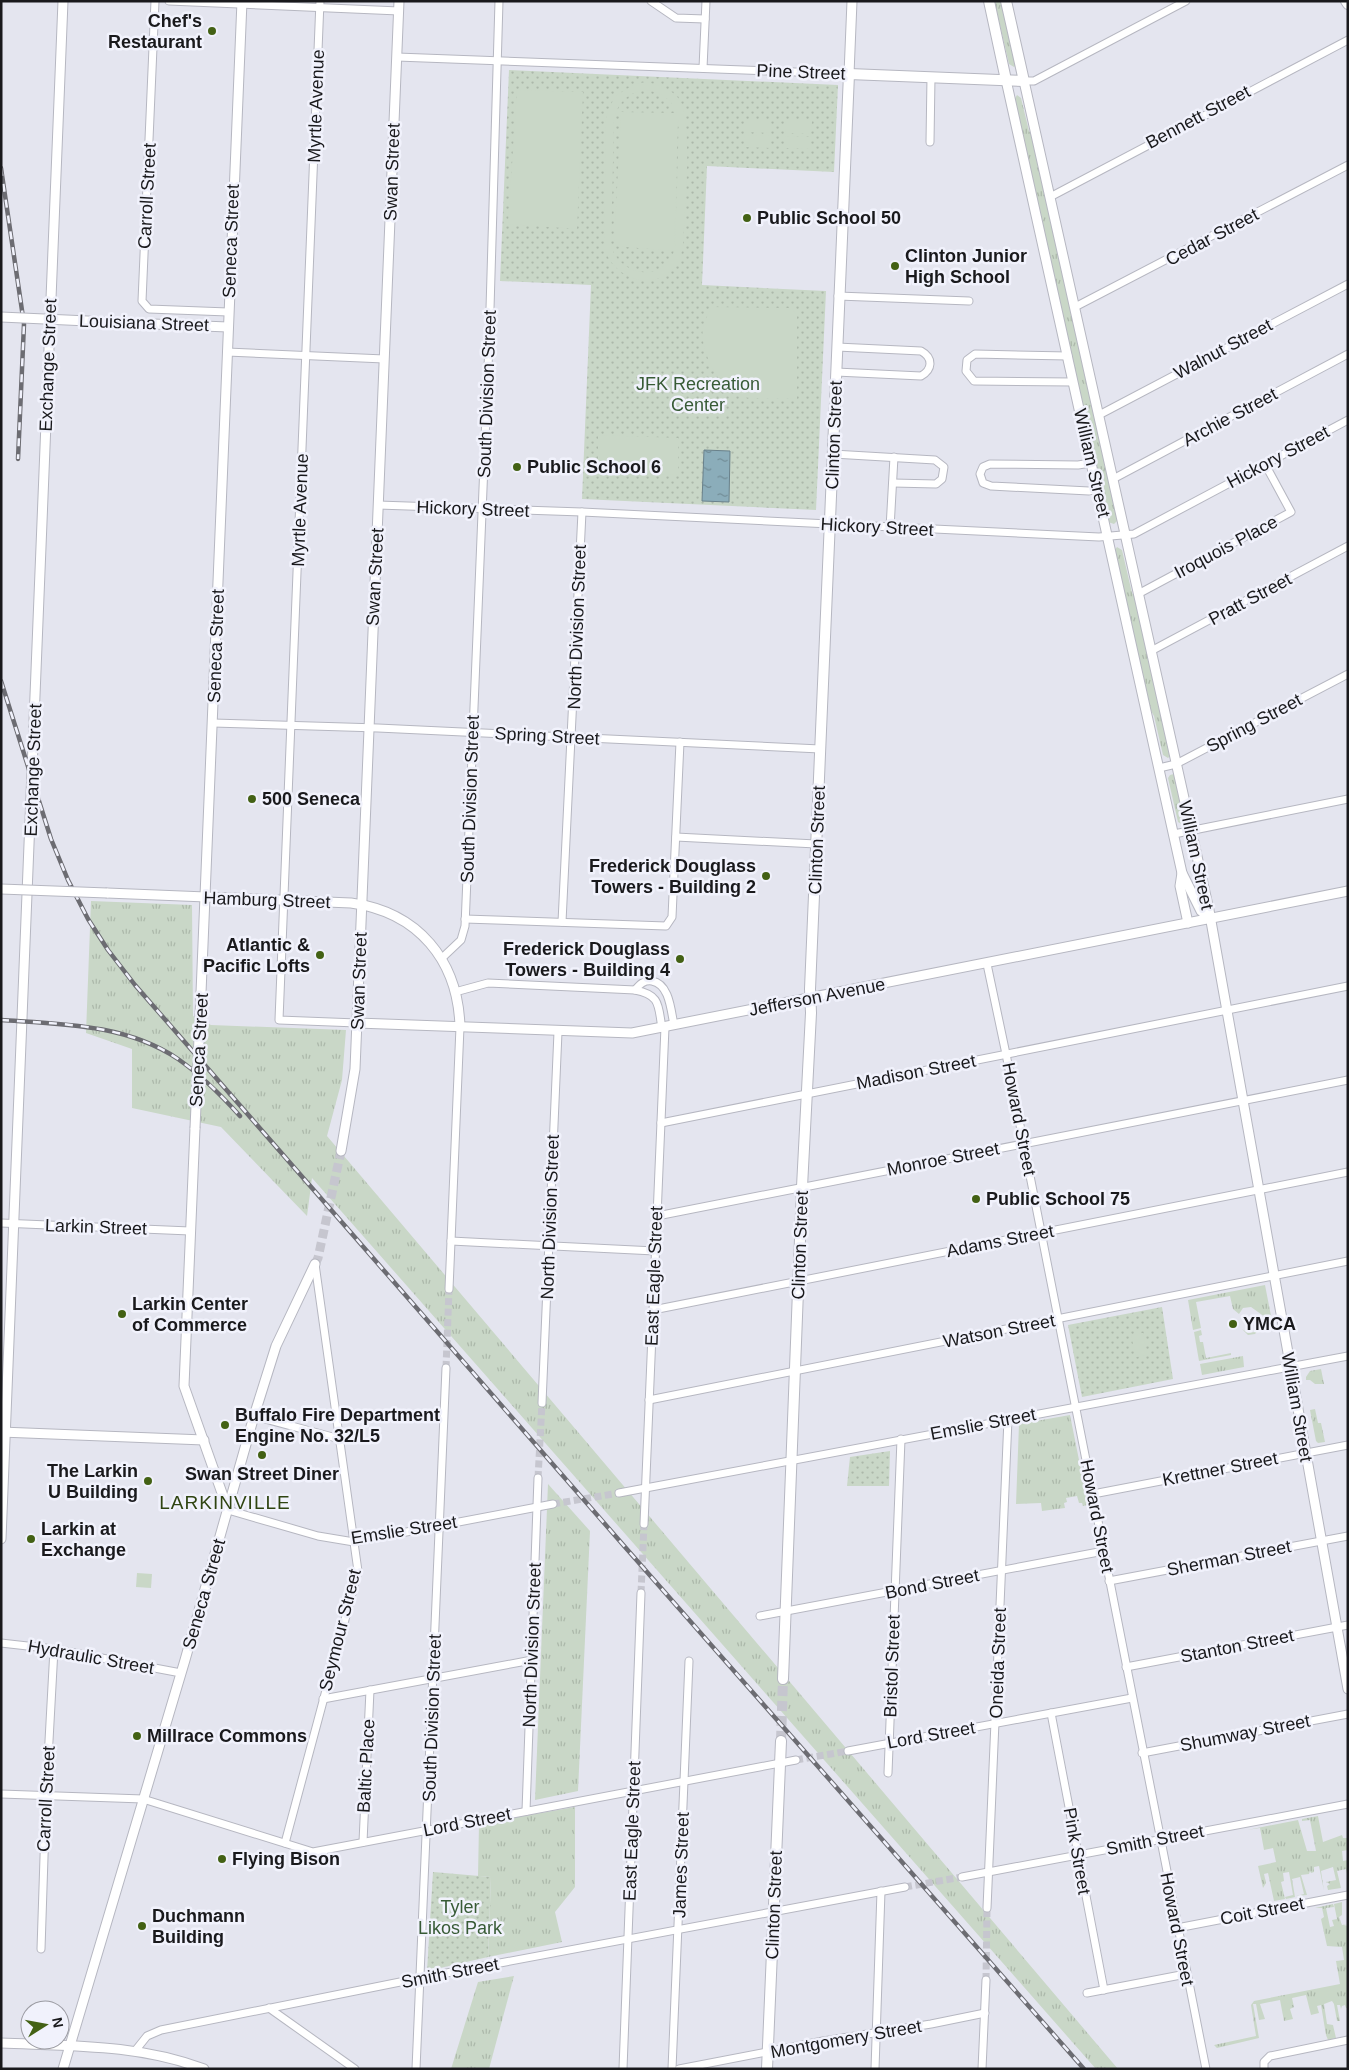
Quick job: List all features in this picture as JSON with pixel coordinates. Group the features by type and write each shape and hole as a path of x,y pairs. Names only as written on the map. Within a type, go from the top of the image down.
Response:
{"main road":[{"name":"Exchange Street","path":"1,1539 63,1"},
{"name":"Clinton Street","path":"784,1679 798,1281 838,347 838,296 852,1"},
{"name":"William Street","path":"989,1 1182,873 1201,911 1210,919"},
{"name":"William Street","path":"1006,1 1210,919 1348,1689"},
{"name":"Seneca Street","path":"70,2046 228,1510 184,1386 242,3"},
{"name":"Swan Street","path":"341,1151 355,1069 399,6"},
{"name":"Pine Street","path":"849,74 1024,81"},
{"name":"Louisiana Street","path":"1,317 228,327"},
{"path":"1182,873 1180,886 1188,923"},
{"name":"Hamburg Street","path":"1,889 362,904 384,911 410,924 442,958 456,992 460,1027"},
{"name":"Jefferson Avenue","path":"357,1023 622,1034 667,1027 987,964 1348,891"},
{"path":"228,1510 276,1346 315,1264"},
{"path":"4,1432 204,1440"},
{"name":"Clinton Street","path":"767,2069 780,1741"},
{"path":"1,2043 20,2044"},
{"path":"70,2046 148,2052 204,2069"},
{"name":"Seneca Street","path":"63,2069 69,2050"}],"street":[{"name":"Carroll Street","path":"155,1 142,301 149,309 228,312"},
{"path":"169,1 399,6"},
{"name":"South Division Street","path":"442,958 461,940 465,919 500,1"},
{"path":"651,1 676,18 705,19"},
{"path":"703,68 706,1"},
{"name":"Pine Street","path":"1024,81 1034,81 1186,1"},
{"name":"Myrtle Avenue","path":"279,1020 320,4"},
{"name":"Bennett Street","path":"1050,197 1348,40"},
{"name":"Pine Street","path":"396,57 849,74"},
{"path":"930,142 931,77"},
{"name":"Cedar Street","path":"1075,307 1348,165"},
{"name":"Walnut Street","path":"1099,415 1348,284"},
{"path":"838,296 969,301"},
{"path":"836,372 921,376 928,372 931,364 930,358 922,352 838,347"},
{"path":"227,352 384,359"},
{"path":"1068,356 975,354 967,360 966,371 974,381 1073,382"},
{"name":"Archie Street","path":"1113,480 1348,354"},
{"name":"Hickory Street","path":"378,505 582,512 890,528 1108,536 1125,535 1134,534 1348,420"},
{"path":"833,454 936,460 944,467 942,479 936,484 893,483"},
{"path":"890,528 894,457"},
{"path":"1092,464 990,464 983,467 980,474 983,484 991,486 1089,491 1097,489"},
{"name":"Iroquois Place","path":"1138,594 1291,512 1265,464"},
{"name":"North Division Street","path":"562,922 582,512"},
{"name":"Pratt Street","path":"1151,651 1348,546"},
{"name":"Spring Street","path":"1159,768 1176,764 1348,674"},
{"name":"Spring Street","path":"213,723 473,732 820,749"},
{"path":"465,919 666,926 672,917 680,742"},
{"path":"1174,834 1348,799"},
{"path":"676,837 816,844"},
{"name":"Howard Street","path":"987,964 1076,1406 1159,1840 1206,2069"},
{"name":"East Eagle Street","path":"636,990 639,984 649,981 656,982 662,987 667,996 644,1524"},
{"name":"East Eagle Street","path":"456,992 488,984 636,990 651,994 656,999 667,1027"},
{"name":"Madison Street","path":"661,1123 1348,986"},
{"name":"Jefferson Avenue","path":"279,1020 357,1023"},
{"path":"449,1289 460,1027"},
{"name":"North Division Street","path":"542,1403 558,1032"},
{"name":"Monroe Street","path":"657,1216 1348,1080"},
{"name":"Adams Street","path":"653,1310 1348,1172"},
{"name":"Larkin Street","path":"1,1223 190,1231"},
{"path":"451,1240 656,1251"},
{"name":"Watson Street","path":"650,1400 1348,1261"},
{"name":"Seymour Street","path":"285,1843 358,1571 315,1264"},
{"name":"Emslie Street","path":"619,1493 1348,1356"},
{"name":"South Division Street","path":"416,2069 428,1830 446,1368"},
{"path":"254,1416 340,1439"},
{"name":"Oneida Street","path":"987,1908 1008,1419"},
{"name":"Bristol Street","path":"888,1773 901,1439"},
{"name":"Krettner Street","path":"1093,1494 1348,1445"},
{"name":"North Division Street","path":"526,1811 538,1478"},
{"name":"Emslie Street","path":"228,1510 318,1536 354,1542 553,1504"},
{"name":"Sherman Street","path":"1109,1581 1348,1536"},
{"name":"Bond Street","path":"760,1616 1104,1551"},
{"name":"East Eagle Street","path":"623,2069 641,1593"},
{"name":"Stanton Street","path":"1126,1667 1348,1625"},
{"name":"Hydraulic Street","path":"1,1643 54,1649 181,1673"},
{"name":"Carroll Street","path":"41,1949 46,1796 54,1649"},
{"path":"323,1699 532,1660"},
{"name":"James Street","path":"672,2069 689,1662"},
{"name":"Baltic Place","path":"363,1842 370,1690"},
{"name":"Lord Street","path":"848,1750 1132,1698"},
{"name":"Pink Street","path":"1051,1713 1104,1990"},
{"name":"Shumway Street","path":"1142,1753 1348,1714"},
{"name":"Lord Street","path":"1,1794 143,1799 313,1852 796,1760"},
{"name":"Smith Street","path":"962,1877 1348,1804"},
{"name":"Smith Street","path":"135,2051 147,2036 160,2030 420,1978 905,1887"},
{"path":"875,2069 882,1891"},
{"name":"Coit Street","path":"1177,1928 1348,1895"},
{"path":"1087,1993 1186,1974"},
{"path":"982,2069 986,1980"},
{"path":"269,2008 355,2069"},
{"name":"Montgomery Street","path":"678,2069 984,2013"},
{"path":"1264,2069 1264,2062 1270,2056 1348,2040"}],"green space":[{"path":"991,1 1003,1 1016,65 1014,67 1009,64 1000,25 995,17"},
{"name":"JFK Recreation Center","path":"509,70 838,85 834,172 707,166 702,285 826,291 816,510 582,499 591,285 500,281"},
{"path":"646,82 672,92 679,99 684,110 686,126 687,170 683,248 678,261 670,272 660,278 650,280 640,280 621,272 608,257 604,247 606,118 615,96 635,84","holes":["646,90 656,92 665,97 677,113 621,112 614,246 674,251 669,261 661,268 652,272 642,272 623,264 611,246 614,119 618,108 625,99 634,93","679,120 674,251 678,121"]},
{"path":"517,90 583,92 577,229 508,224"},
{"path":"1017,95 1021,98 1029,131 1034,138 1118,520 1114,524 1108,522 1014,100"},
{"path":"745,120 771,120 771,133 745,132"},
{"path":"786,121 812,121 811,134 785,133"},
{"path":"745,135 771,136 771,148 744,147"},
{"path":"785,136 811,137 811,149 785,148"},
{"path":"711,307 791,308 797,315 797,399 743,397 726,387 713,369 704,347 703,328"},
{"path":"598,435 678,438 678,475 598,474"},
{"path":"1117,547 1122,550 1132,593 1137,600 1171,755 1168,758 1163,755 1154,716 1149,707 1114,551"},
{"path":"1174,774 1186,822 1183,825 1178,822 1168,778"},
{"path":"91,901 192,905 193,1016 211,1025 346,1030 342,1080 327,1136 1118,2069 1096,2069 312,1178 307,1216 221,1127 132,1108 132,1049 86,1033"},
{"path":"1265,1285 1273,1326 1260,1328 1255,1334 1248,1335 1242,1329 1248,1333 1255,1332 1265,1317 1251,1307 1243,1308 1239,1314 1233,1309 1230,1296 1196,1302 1201,1328 1193,1330 1188,1300"},
{"path":"1162,1307 1173,1379 1082,1397 1068,1325"},
{"path":"1201,1330 1200,1342 1203,1342 1206,1358 1231,1353 1231,1355 1199,1361 1194,1332"},
{"path":"1143,1333 1147,1355 1136,1357 1131,1335"},
{"path":"1243,1356 1244,1367 1202,1375 1200,1364"},
{"path":"1321,1369 1324,1384 1315,1384 1310,1380 1306,1380 1310,1371"},
{"path":"1315,1409 1318,1423 1321,1423 1325,1442 1318,1443 1316,1441 1310,1410"},
{"path":"1070,1415 1088,1505 1083,1506 1082,1503 1079,1503 1077,1496 1066,1498 1065,1508 1042,1511 1041,1503 1016,1504 1019,1424"},
{"path":"890,1451 889,1486 847,1486 850,1457"},
{"path":"548,1484 590,1531 578,1791 535,1800"},
{"path":"137,1573 152,1574 151,1588 136,1587"},
{"path":"575,1807 575,1887 555,1912 562,1942 488,1957 491,1877 478,1876 479,1824"},
{"path":"1318,1816 1323,1842 1342,1835 1343,1838 1348,1838 1348,1850 1342,1851 1343,1861 1348,1860 1348,1878 1346,1869 1337,1871 1341,1888 1328,1890 1327,1886 1330,1884 1326,1882 1336,1880 1333,1867 1321,1871 1324,1891 1319,1866 1314,1867 1314,1872 1311,1873 1310,1871 1309,1874 1301,1875 1307,1895 1296,1896 1304,1894 1300,1877 1292,1879 1295,1897 1286,1899 1285,1897 1293,1895 1289,1872 1283,1873 1284,1881 1281,1882 1285,1899 1274,1901 1268,1873 1264,1874 1266,1883 1263,1888 1258,1866 1276,1862 1273,1848 1264,1850 1260,1828 1247,1830 1298,1820 1307,1851 1316,1851 1310,1820 1302,1821 1302,1819"},
{"name":"Tyler Likos Park","path":"433,1872 491,1877 488,1957 427,1971"},
{"path":"1342,1902 1342,1915 1339,1917 1342,1925 1348,1924 1344,1925 1348,1926 1348,2008 1345,2005 1341,2009 1340,2005 1337,2005 1340,2021 1337,2021 1332,2001 1324,2004 1327,2024 1333,2025 1336,2038 1328,2040 1321,2005 1317,2006 1319,2013 1311,2015 1306,1995 1292,1998 1294,2007 1290,2009 1293,2019 1284,2021 1280,2000 1260,2004 1265,2019 1259,2020 1256,2004 1253,2004 1259,2038 1217,2048 1214,2045 1256,2036 1251,2005 1254,2001 1340,1984 1336,1961 1344,1960 1342,1947 1327,1946 1321,1919 1324,1917 1322,1908 1315,1908 1333,1904 1334,1907 1326,1908 1330,1927 1334,1926 1332,1920 1337,1919 1334,1904"},
{"path":"514,1976 489,2069 451,2069 478,1982"}],"water":[{"path":"704,450 730,451 729,502 702,501"}],"tunnel":[{"path":"315,1264 318,1258 341,1151"},
{"path":"446,1368 449,1289"},
{"path":"538,1478 542,1403"},
{"path":"553,1504 619,1493"},
{"path":"641,1593 644,1524"},
{"path":"781,1741 783,1679"},
{"path":"796,1760 848,1751"},
{"path":"905,1887 962,1877"},
{"path":"986,1980 987,1908"}],"railway":[{"path":"1,168 24,324 18,459"},
{"path":"1,681 51,839 68,880 88,919 108,950 135,985 625,1547 1084,2069"},
{"path":"1,1020 93,1028 115,1032 158,1047 178,1059 211,1086 240,1116"}],"place":[{"name":"Chef's Restaurant","path":"212,31"},
{"name":"Public School 50","path":"747,218"},
{"name":"Clinton Junior High School","path":"895,266"},
{"name":"Public School 6","path":"517,467"},
{"name":"500 Seneca","path":"252,799"},
{"name":"Frederick Douglass Towers - Building 2","path":"766,876"},
{"name":"Atlantic & Pacific Lofts","path":"320,955"},
{"name":"Frederick Douglass Towers - Building 4","path":"680,959"},
{"name":"Public School 75","path":"976,1199"},
{"name":"Larkin Center of Commerce","path":"122,1314"},
{"name":"YMCA","path":"1233,1324"},
{"name":"Buffalo Fire Department Engine No. 32/L5","path":"225,1425"},
{"name":"Swan Street Diner","path":"262,1455"},
{"name":"The Larkin U Building","path":"148,1481"},
{"name":"Larkin at Exchange","path":"31,1539"},
{"name":"Millrace Commons","path":"137,1736"},
{"name":"Flying Bison","path":"222,1859"},
{"name":"Duchmann Building","path":"142,1926"}],"district":[{"name":"LARKINVILLE","path":"225,1502"}]}
